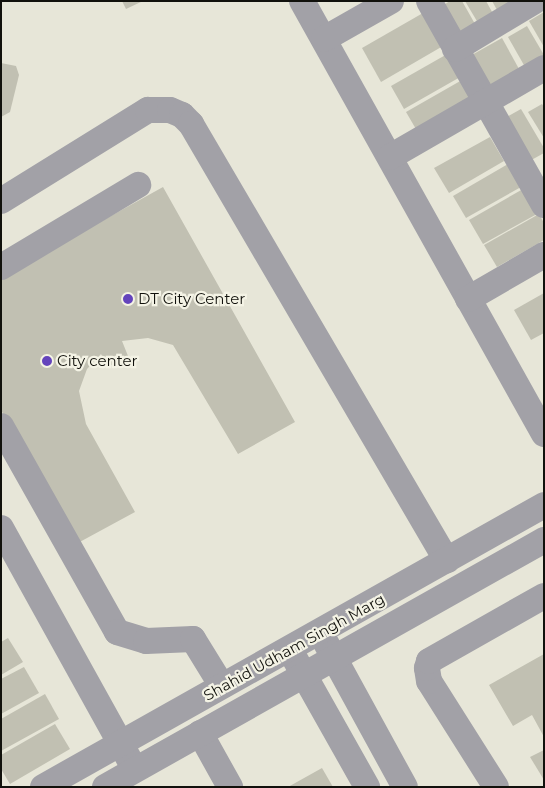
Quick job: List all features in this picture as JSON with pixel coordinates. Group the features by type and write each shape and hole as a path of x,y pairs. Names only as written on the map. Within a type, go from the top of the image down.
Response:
{"street":[{"path":"302,1 544,434"},
{"path":"324,40 391,1"},
{"path":"429,1 484,102 534,166 544,204"},
{"path":"455,49 535,1"},
{"path":"390,156 544,68"},
{"path":"1,201 148,110 170,110 182,115 191,124 447,561"},
{"path":"1,267 138,185"},
{"path":"468,299 544,255"},
{"path":"1,426 117,632 146,641 193,639 222,686"},
{"name":"Shahid Udham Singh Marg","path":"43,787 544,505"},
{"path":"1,528 9,559 135,770"},
{"name":"Shahid Udham Singh Marg","path":"105,787 544,540"},
{"path":"496,787 429,680 427,668 429,661 544,596"},
{"path":"320,632 405,787"},
{"path":"290,648 367,787"},
{"path":"200,733 230,787"}],"building":[{"path":"122,1 143,1 126,9"},
{"path":"450,1 462,1 479,31 462,41 442,6"},
{"path":"465,1 486,1 496,19 481,28"},
{"path":"492,1 515,1 501,17"},
{"path":"544,12 544,47 529,21"},
{"path":"423,13 443,46 381,82 362,48"},
{"path":"527,26 544,55 544,65 529,74 508,37"},
{"path":"502,38 524,78 493,96 470,56"},
{"path":"449,53 462,76 404,109 391,86"},
{"path":"1,63 16,66 19,75 10,112 1,117"},
{"path":"462,80 476,104 420,136 406,112"},
{"path":"542,104 544,107 544,138 528,112"},
{"path":"521,109 544,148 544,153 526,163 501,120"},
{"path":"490,137 504,161 449,193 434,168"},
{"path":"508,164 521,187 466,218 453,196"},
{"name":"City center","path":"163,187 295,422 238,454 173,345 148,338 122,341 128,356 108,367 101,354 87,369 79,391 86,424 135,512 76,544 1,410 1,277"},
{"path":"523,189 537,214 483,244 469,220"},
{"path":"539,214 544,223 544,240 497,267 484,245"},
{"path":"544,293 544,333 531,340 514,310"},
{"path":"8,638 23,662 1,675 1,642"},
{"path":"544,654 544,737 532,715 513,726 489,685"},
{"path":"24,667 39,693 1,714 1,679"},
{"path":"45,694 59,719 1,751 1,719"},
{"path":"55,724 70,749 10,784 1,769 1,755"},
{"path":"544,750 544,780 530,757"},
{"path":"322,768 333,787 288,787"}],"place":[{"name":"DT City Center","path":"128,299"},
{"name":"City center","path":"47,361"}]}
